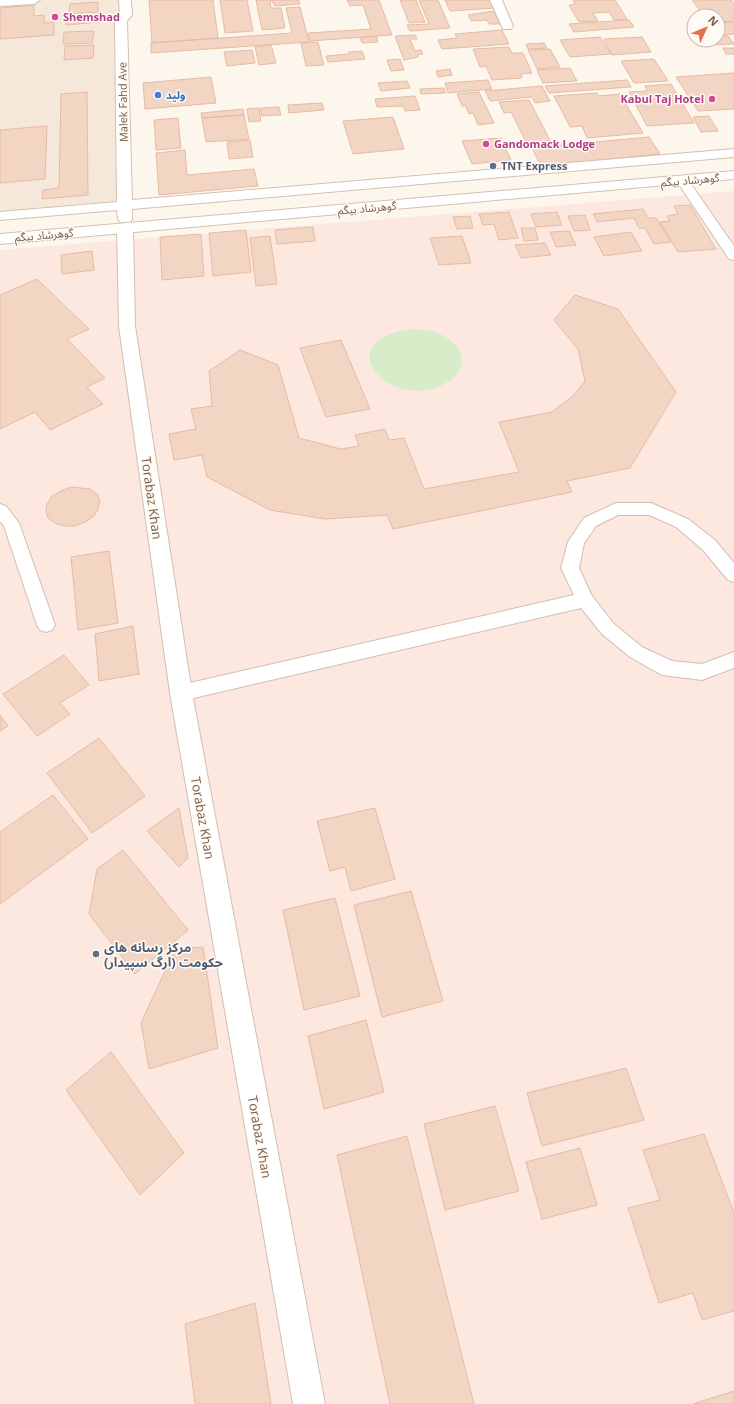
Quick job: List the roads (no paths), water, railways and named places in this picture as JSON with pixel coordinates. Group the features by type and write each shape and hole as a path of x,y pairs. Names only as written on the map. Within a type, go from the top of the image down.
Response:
{"main road":[{"path":"0,2 34,0"},
{"path":"114,0 115,16 121,21"},
{"name":"Malek Fahd Ave","path":"125,0 126,15 121,21 125,217"},
{"path":"496,0 507,26"},
{"name":"گوهرشاد بیگم","path":"0,239 125,217 734,153"},
{"name":"گوهرشاد بیگم","path":"0,216 125,217 682,180 734,175"},
{"name":"Torabaz Khan","path":"125,217 127,326 181,693 309,1404"}],"lane":[{"path":"682,180 734,256"},
{"path":"734,575 709,545 682,523 651,509 616,509 590,522 576,542 570,568 585,600 608,629 636,652 669,668 702,672 734,660"},
{"path":"0,510 46,625"},
{"path":"181,693 585,600"}],"place":[{"name":"Shemshad","path":"55,17"},
{"name":"ولید","path":"158,95"},
{"name":"Kabul Taj Hotel","path":"712,99"},
{"name":"Gandomack Lodge","path":"486,144"},
{"name":"TNT Express","path":"493,166"},
{"name":"مرکز رسانه های حکومت (ارگ سپیدار)","path":"96,954"}]}
